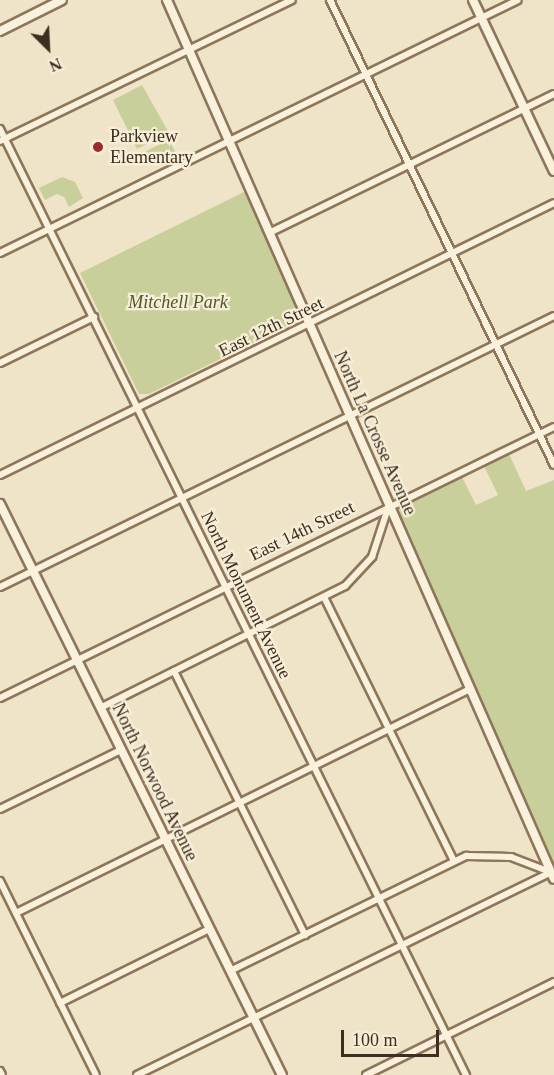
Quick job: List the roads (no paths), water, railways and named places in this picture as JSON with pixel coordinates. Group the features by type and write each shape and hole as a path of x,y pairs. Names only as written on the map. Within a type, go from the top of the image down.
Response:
{"street":[{"path":"0,31 62,0"},
{"name":"North La Crosse Avenue","path":"167,0 468,690 552,875"},
{"path":"2,140 291,0"},
{"path":"330,0 554,465"},
{"path":"473,0 554,171"},
{"path":"0,253 518,0"},
{"path":"269,233 554,94"},
{"name":"North Monument Avenue","path":"0,129 2,140 94,317 137,410 466,1075"},
{"name":"East 12th Street","path":"0,475 137,410 554,203"},
{"path":"0,587 554,316"},
{"path":"0,363 94,317"},
{"name":"East 14th Street","path":"0,698 224,585 554,426"},
{"name":"North Norwood Avenue","path":"0,504 282,1075"},
{"path":"100,708 345,586 365,567 389,505"},
{"path":"324,597 454,861"},
{"path":"174,671 305,935"},
{"path":"16,913 468,690"},
{"path":"0,809 121,750"},
{"path":"230,971 454,861 478,854 499,855 552,875"},
{"path":"137,1075 402,945 552,875"},
{"path":"0,881 96,1075"},
{"path":"60,1003 209,929"},
{"path":"366,1075 554,982"},
{"path":"0,1071 2,1075"}],"place":[{"name":"Parkview Elementary","path":"98,147"}],"park label":[{"name":"Mitchell Park","path":"178,302"}]}
